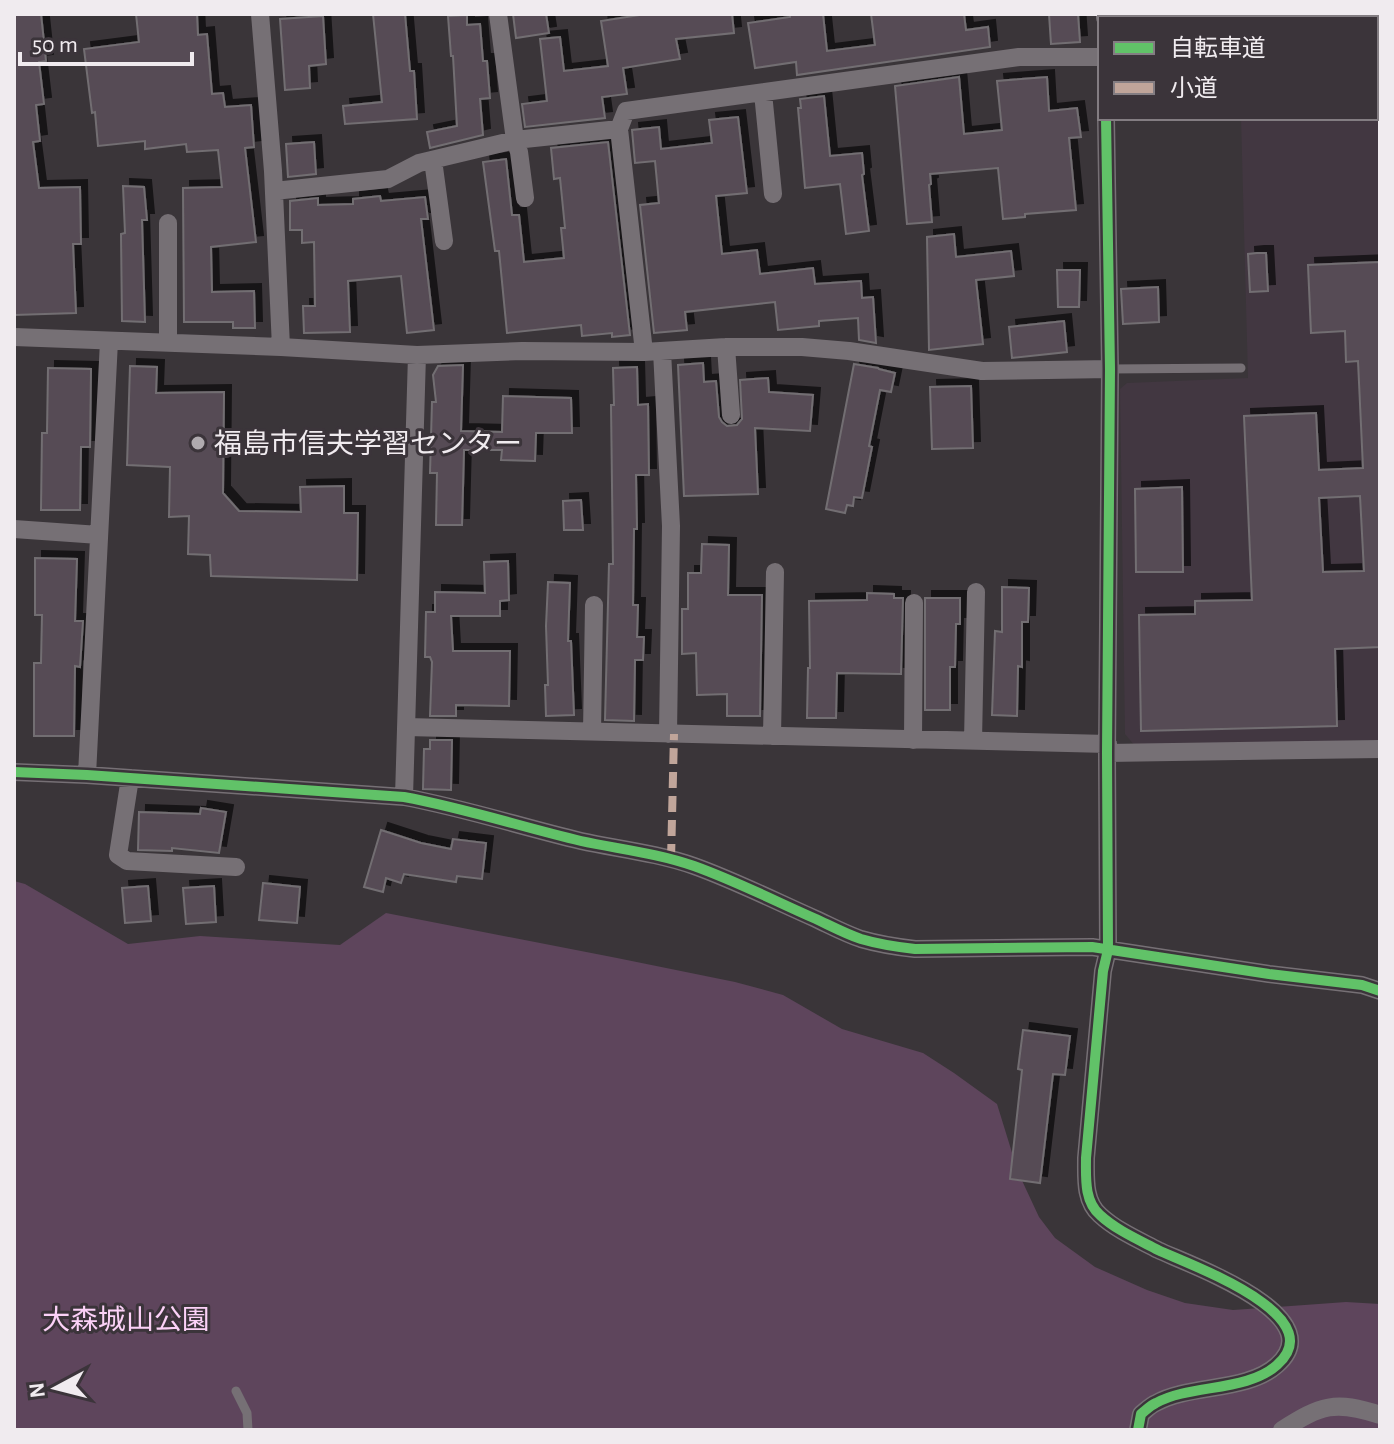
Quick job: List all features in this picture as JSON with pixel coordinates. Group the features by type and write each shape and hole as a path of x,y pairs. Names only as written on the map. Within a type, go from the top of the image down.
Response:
{"street":[{"path":"260,14 274,191 281,347"},
{"path":"498,14 525,198"},
{"path":"668,734 671,526 653,351 619,129 626,111 1019,57 1098,57"},
{"path":"763,93 773,194"},
{"path":"1106,120 1110,369 1108,950 1103,971 1086,1182 1089,1200 1099,1214 1126,1233 1249,1293 1274,1311 1288,1330 1290,1342 1288,1355 1275,1368 1225,1386 1157,1402 1141,1414 1138,1430"},
{"path":"274,191 388,179 419,163 515,140 619,129"},
{"path":"433,160 444,241"},
{"path":"168,223 168,343"},
{"path":"14,337 417,355 802,347 982,371 1110,369"},
{"path":"87,775 109,341"},
{"path":"726,347 731,415"},
{"path":"404,797 417,355"},
{"path":"14,529 99,535"},
{"path":"772,736 775,572"},
{"path":"973,741 976,592"},
{"path":"913,740 914,603"},
{"path":"592,732 594,605"},
{"path":"406,727 973,741 1108,749 1380,749"},
{"path":"14,772 404,797 690,865 744,885 858,938 895,947 1092,947 1362,985 1380,991"},
{"path":"130,778 118,855 127,861 236,867"},
{"path":"1282,1430 1309,1413 1327,1408 1347,1406 1380,1415"}],"lane":[{"path":"1110,369 1241,368"},
{"path":"236,1391 247,1413 248,1430"}],"shaded area":[{"path":"1380,14 1380,740 1135,746 1125,734 1120,389 1127,383 1248,378 1241,120 1378,120 1378,16 1238,16"}],"green space":[{"name":"大森城山公園","path":"14,881 25,884 128,944 200,936 340,945 386,913 735,982 783,995 842,1029 923,1053 997,1104 1018,1172 1039,1217 1055,1238 1095,1267 1185,1303 1233,1310 1346,1302 1380,1304 1380,1430 14,1430"}],"building":[{"path":"14,14 41,14 46,61 39,62 44,104 36,105 40,141 33,142 39,188 80,187 81,244 73,244 76,313 14,315"},
{"path":"136,14 197,14 198,35 207,34 212,94 223,93 225,107 251,105 254,147 245,148 256,242 211,247 212,292 254,291 255,328 233,328 233,322 184,322 183,188 222,187 218,150 187,152 186,144 145,149 145,141 98,146 84,49 139,42"},
{"path":"373,14 405,14 410,71 414,71 417,119 345,124 343,106 382,102"},
{"path":"513,14 546,14 549,33 516,38"},
{"path":"646,14 732,14 734,33 676,39 680,59 623,68 627,94 602,97 605,118 525,127 522,104 547,101 540,39 560,37 564,71 608,66 601,21"},
{"path":"790,14 823,14 827,51 875,45 871,14 964,14 966,30 988,27 990,47 797,75 796,62 755,68 748,23 790,17"},
{"path":"1049,14 1078,14 1080,42 1051,44"},
{"path":"467,15 467,25 480,24 483,61 487,61 490,98 480,99 483,135 430,148 427,132 457,126 448,16"},
{"path":"323,16 326,64 309,66 310,88 285,90 280,19"},
{"path":"959,77 964,134 1002,130 997,81 1047,77 1049,111 1077,108 1081,137 1069,138 1076,210 1003,219 998,168 930,174 932,222 907,224 895,86"},
{"path":"824,96 830,156 862,153 869,231 846,234 840,184 805,188 798,108 801,108 800,99"},
{"path":"738,117 747,193 716,196 722,254 757,250 760,274 813,268 815,284 861,281 862,298 873,297 876,343 859,340 858,318 819,321 819,326 778,330 775,302 685,312 687,330 654,333 640,205 659,203 655,161 635,163 632,130 659,127 661,149 712,143 709,120"},
{"path":"314,142 316,174 288,177 286,144"},
{"path":"608,142 630,335 582,336 581,325 507,333 499,251 495,251 483,162 506,159 512,215 519,215 524,262 564,258 561,228 565,228 560,178 554,179 551,148"},
{"path":"123,186 144,187 147,220 142,220 145,322 122,321"},
{"path":"380,196 381,201 425,197 428,219 421,219 434,330 407,333 401,276 348,281 350,332 304,333 303,306 315,306 314,242 302,243 302,230 290,230 290,201 318,198 318,205 353,204 353,199"},
{"path":"954,234 956,257 1011,251 1014,276 976,280 983,344 929,350 927,237"},
{"path":"1266,253 1268,291 1250,292 1248,254"},
{"path":"1380,262 1380,647 1335,649 1337,726 1141,731 1139,615 1195,614 1195,601 1252,600 1244,416 1316,413 1319,470 1363,468 1358,361 1346,362 1345,331 1311,333 1308,265","holes":["1360,496 1364,571 1323,572 1319,498"]},
{"path":"1057,270 1080,270 1079,307 1058,307"},
{"path":"1158,287 1159,322 1123,324 1121,289"},
{"path":"1064,321 1067,352 1012,358 1009,327"},
{"path":"703,363 704,382 716,381 719,417 727,426 737,425 742,419 740,380 768,378 769,392 813,395 810,431 755,428 758,494 684,496 678,365"},
{"path":"854,364 895,373 891,392 880,390 862,498 854,497 853,506 847,505 845,513 826,509"},
{"path":"463,365 461,431 502,432 503,396 571,398 572,433 536,433 535,461 501,460 502,450 464,450 462,525 436,525 437,473 430,473 432,402 436,402 433,375 438,366"},
{"name":"福島市信夫学習センター","path":"130,366 157,367 156,393 224,392 223,493 239,511 301,512 300,487 344,486 344,513 358,513 357,580 211,576 210,555 188,554 189,516 169,517 170,467 127,465"},
{"path":"637,367 638,405 648,404 649,475 636,475 637,529 634,529 633,605 638,605 637,637 644,637 643,660 635,660 634,721 605,720 609,564 613,564 613,368"},
{"path":"48,368 91,369 90,447 81,447 80,510 41,510 42,433 47,433"},
{"path":"971,386 973,448 932,449 930,387"},
{"path":"1182,487 1183,572 1136,572 1135,489"},
{"path":"581,500 583,530 564,530 563,501"},
{"path":"702,544 729,545 728,595 762,595 760,716 727,716 727,694 697,695 696,653 682,654 682,609 688,609 688,573 701,573"},
{"path":"35,558 77,559 75,621 83,621 80,667 75,666 74,736 34,736 34,663 41,663 42,615 35,615"},
{"path":"508,561 509,600 500,601 500,616 451,616 453,651 510,651 509,706 456,705 456,716 430,716 432,662 430,657 425,657 426,612 435,612 435,592 485,593 484,562"},
{"path":"548,582 570,583 568,641 571,641 574,715 546,716"},
{"path":"1002,587 1029,588 1028,622 1022,622 1017,716 992,715 995,631 1002,632"},
{"path":"867,593 894,594 894,598 903,598 901,674 837,673 836,718 807,718 809,601 867,600"},
{"path":"925,598 960,598 955,667 950,667 950,710 925,710"},
{"path":"430,740 452,740 451,790 423,789 424,749 430,749"},
{"path":"201,808 226,812 219,853 172,848 172,851 138,850 139,812 200,814"},
{"path":"381,830 451,849 453,839 486,843 482,879 457,876 456,882 404,874 401,883 386,878 383,892 364,887"},
{"path":"263,883 300,887 297,923 259,920"},
{"path":"148,886 151,921 125,923 122,888"},
{"path":"214,886 216,922 186,924 183,888"},
{"path":"1023,1030 1070,1036 1065,1075 1053,1074 1040,1183 1010,1179 1022,1070 1018,1069"}],"marked path":[{"path":"671,860 674,734"}],"cycle path":[{"path":"1106,120 1110,369 1108,950 1103,971 1086,1158 1087,1189 1095,1209 1113,1225 1158,1250 1223,1279 1272,1310 1287,1328 1289,1346 1277,1365 1265,1374 1234,1384 1170,1397 1154,1404 1141,1414 1138,1430"},
{"path":"14,772 404,797 680,862 710,872 850,935 881,944 915,949 1092,947 1362,985 1380,991"}],"place":[{"name":"福島市信夫学習センター","path":"198,443"}]}
